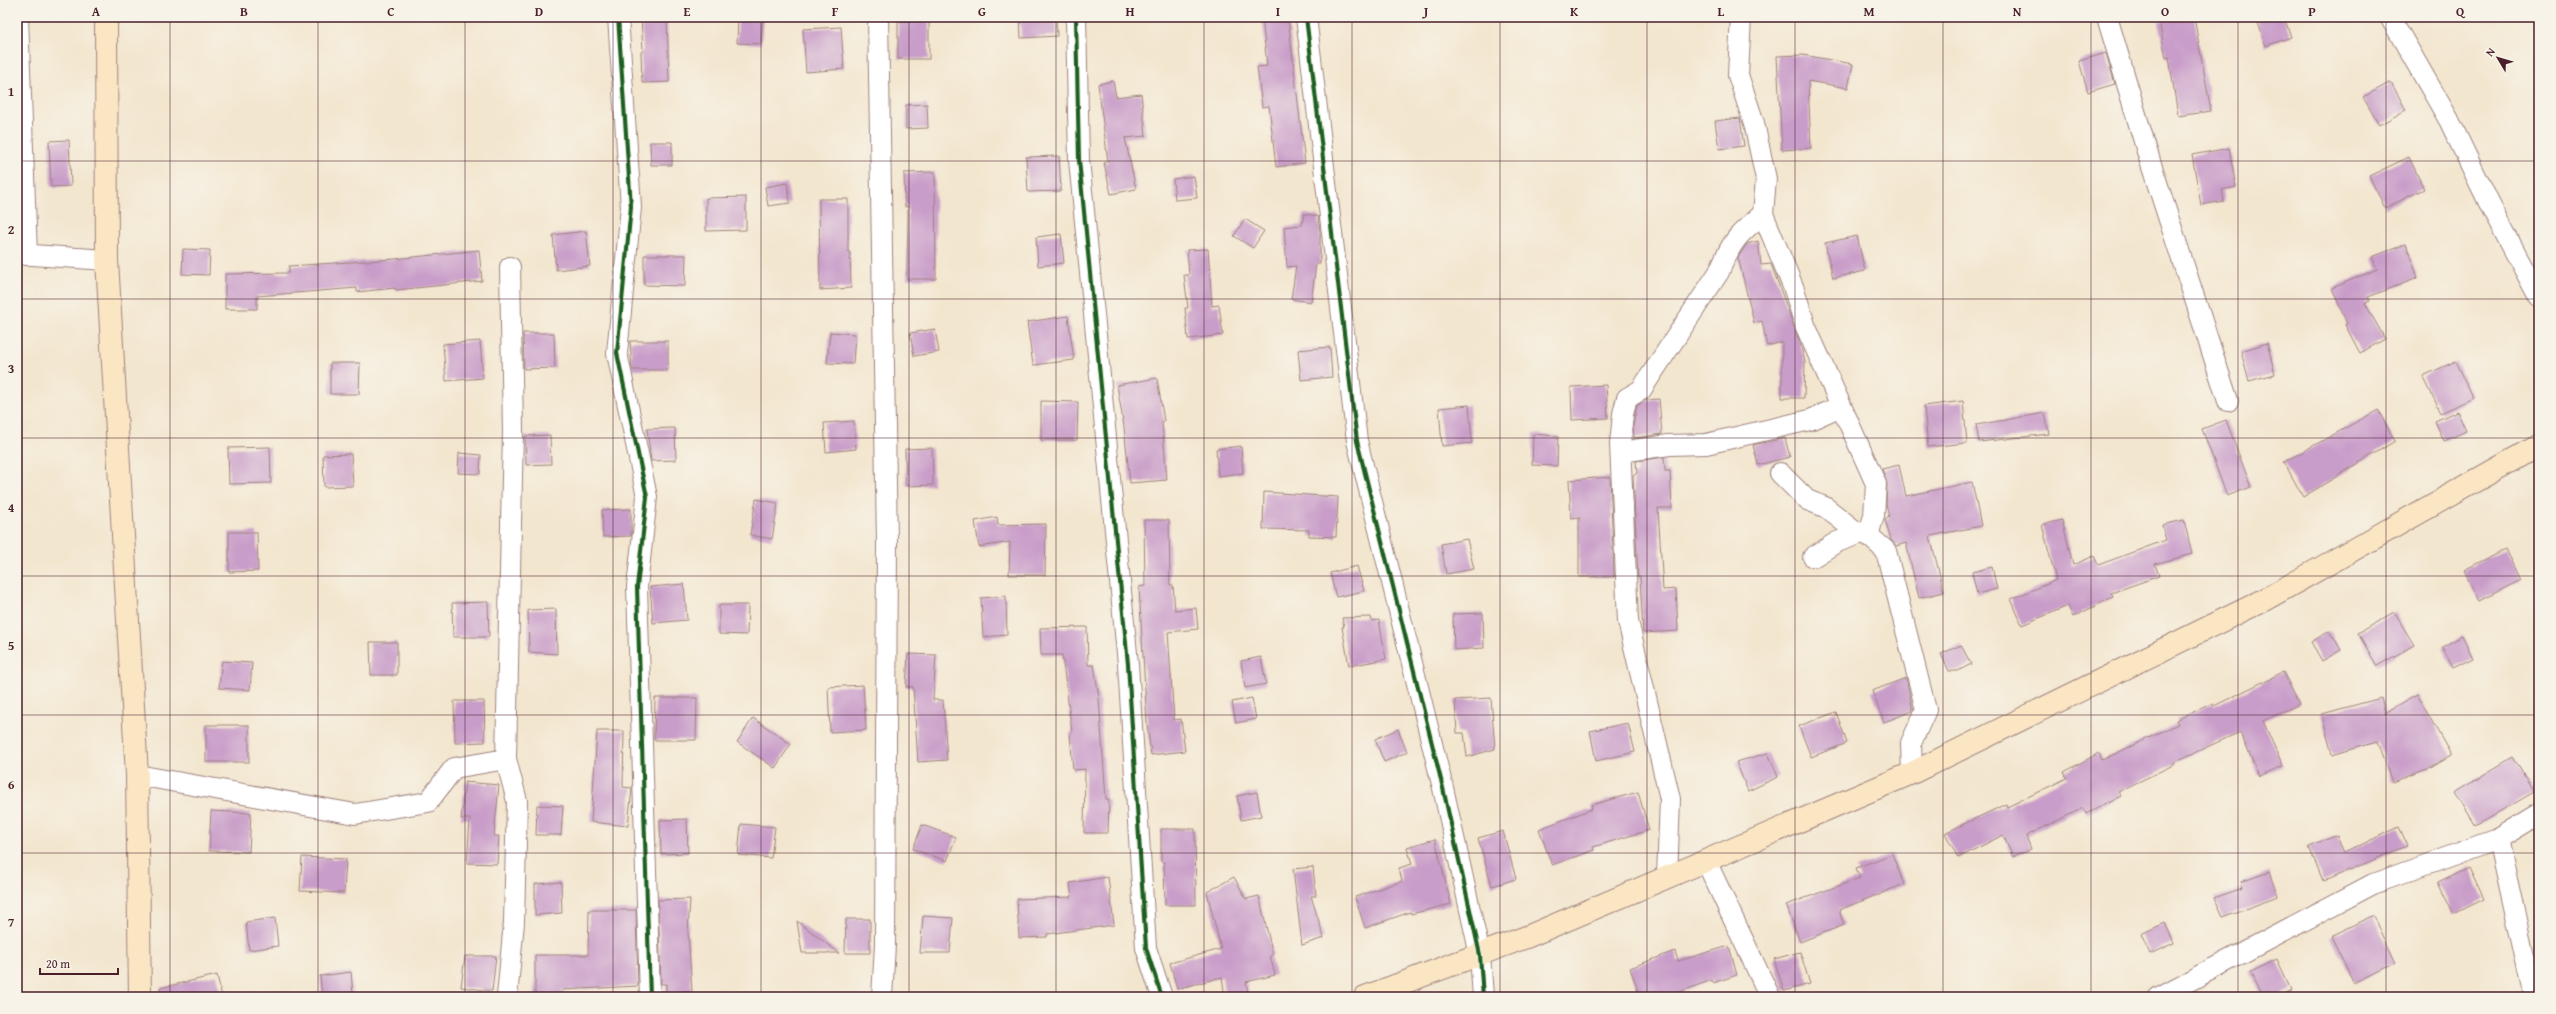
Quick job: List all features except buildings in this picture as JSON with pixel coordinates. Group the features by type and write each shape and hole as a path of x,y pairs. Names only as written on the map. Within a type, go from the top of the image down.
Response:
{"main road":[{"path":"106,17 107,260 137,775 140,997"},
{"path":"1365,997 1480,954 1706,861 1912,773 2264,600 2539,445"}],"street":[{"path":"18,17 22,255 107,260"},
{"path":"618,17 631,207 617,353 647,497 636,587 650,997"},
{"path":"878,17 887,542 885,944 882,997"},
{"path":"1076,17 1079,160 1128,664 1146,948 1162,997"},
{"path":"1306,17 1357,441 1443,788 1480,954 1484,997"},
{"path":"1741,17 1738,75 1754,122 1766,179 1763,214 1794,289 1805,325 1876,484 1874,516 1864,532 1837,542 1813,557"},
{"path":"2107,17 2149,158 2228,401"},
{"path":"2390,17 2448,120 2490,205 2539,297"},
{"path":"1667,877 1670,799 1628,621 1621,452 1623,414 1627,398 1641,390 1719,272 1727,253 1738,234 1763,214"},
{"path":"507,997 514,922 517,801 506,759 513,431 510,267"},
{"path":"1621,452 1669,445 1712,443 1810,420 1841,406"},
{"path":"1780,473 1808,500 1825,507 1864,532 1886,551 1926,710 1911,743 1912,773"},
{"path":"137,775 355,814 428,802 454,768 506,759"},
{"path":"2159,997 2373,884 2498,839 2539,814"},
{"path":"2498,839 2530,983 2538,997"},
{"path":"1706,861 1770,997"}],"cycle path":[{"path":"618,17 631,207 617,353 647,497 637,587 650,997"},
{"path":"1076,17 1079,160 1128,664 1146,948 1162,997"},
{"path":"1306,17 1357,441 1443,788 1480,955 1483,997"}]}
